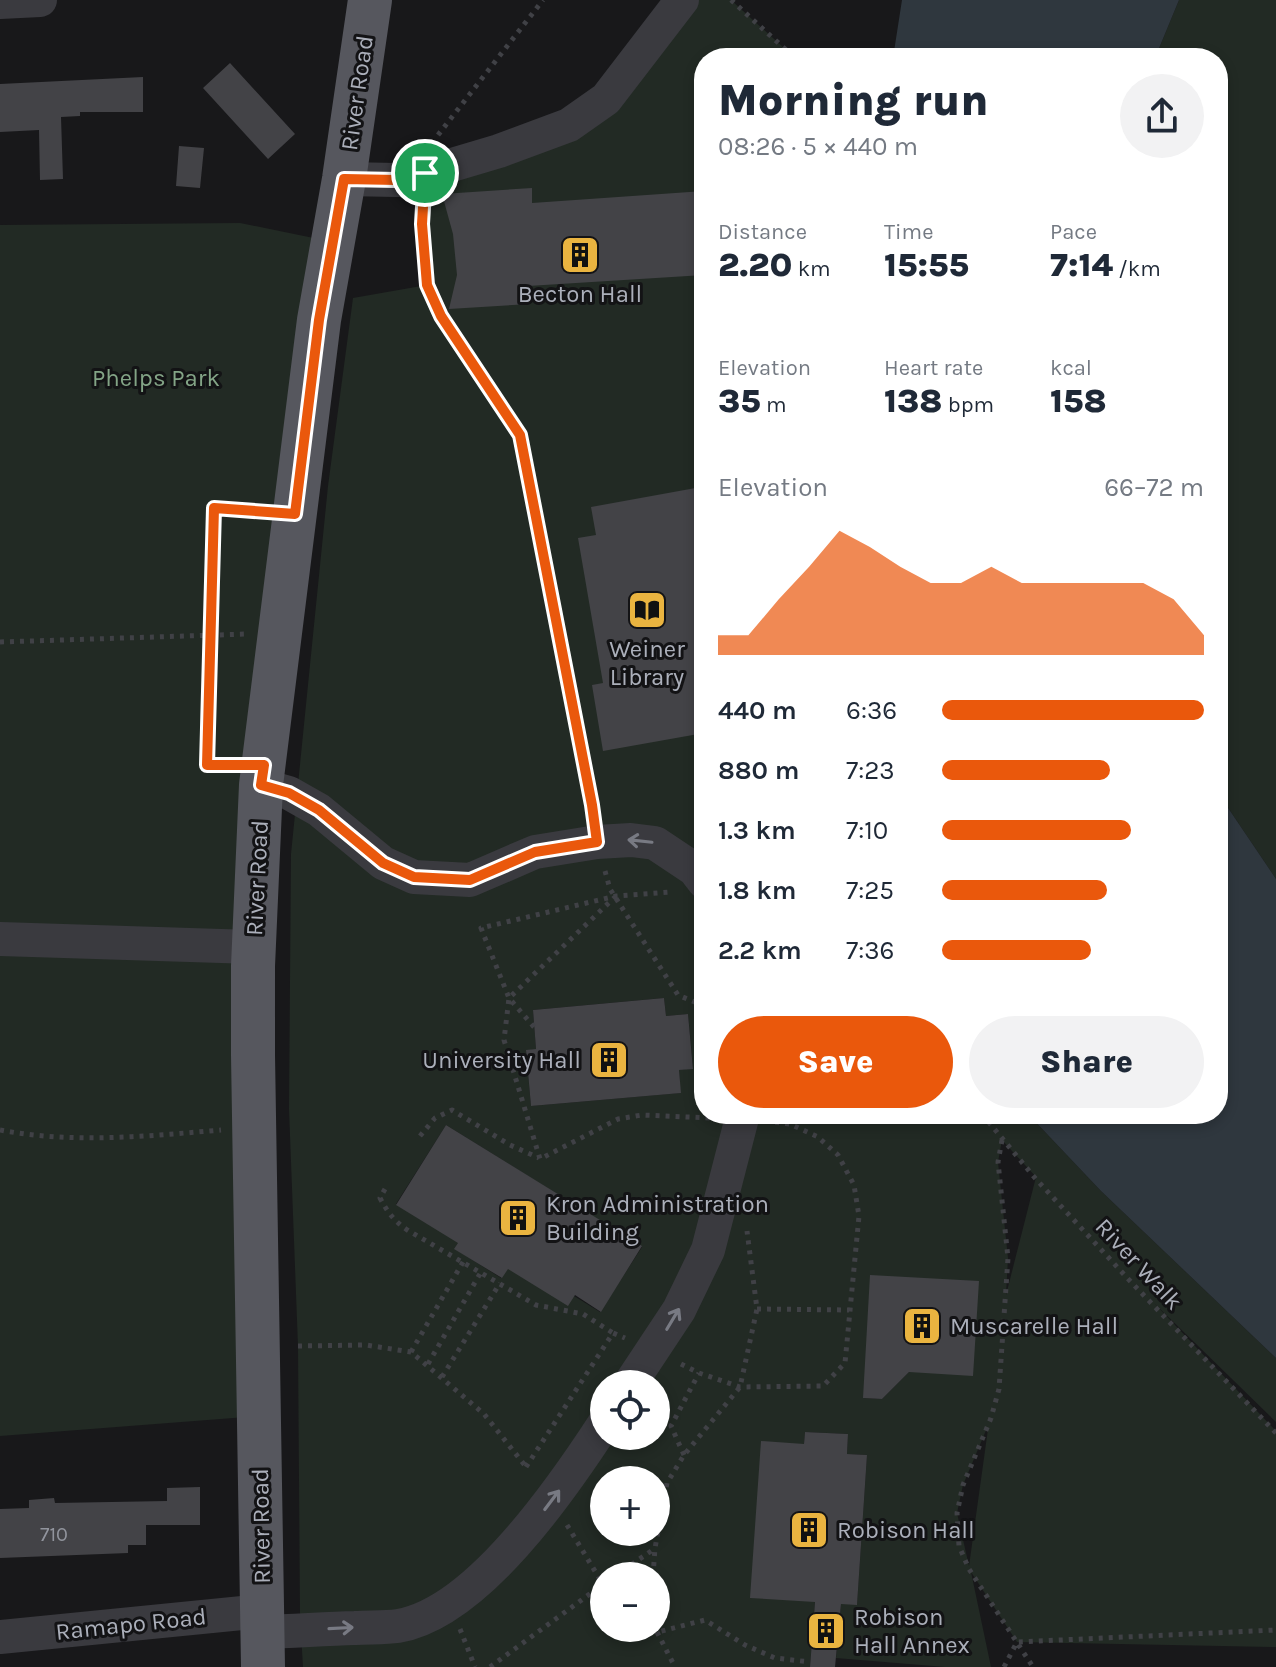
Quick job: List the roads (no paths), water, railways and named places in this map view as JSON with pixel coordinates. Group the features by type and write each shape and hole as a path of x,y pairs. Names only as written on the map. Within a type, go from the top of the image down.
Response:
{"main road":[{"name":"River Road","path":"263,1637 253,947 263,775 319,320 344,179 370,0"}],"street":[{"path":"0,2 40,0"},
{"path":"344,179 397,180 499,151 569,125 606,99 682,0"},
{"path":"263,775 319,810 383,863 414,877 470,880 535,852 631,840 655,843 694,869 689,887"},
{"path":"0,939 253,947"},
{"path":"640,1370 679,1310 708,1250 733,1124"},
{"name":"Ramapo Road","path":"0,1637 263,1637 399,1626 433,1613 481,1577 550,1503 590,1444"}],"place":[{"name":"Becton Hall","path":"580,255"},
{"name":"Weiner Library","path":"647,610"},
{"name":"University Hall","path":"609,1060"},
{"name":"Kron Administration Building","path":"518,1218"},
{"name":"Muscarelle Hall","path":"922,1326"},
{"name":"Robison Hall","path":"809,1530"},
{"name":"Robison Hall Annex","path":"826,1631"}],"park label":[{"name":"Phelps Park","path":"156,378"}]}
